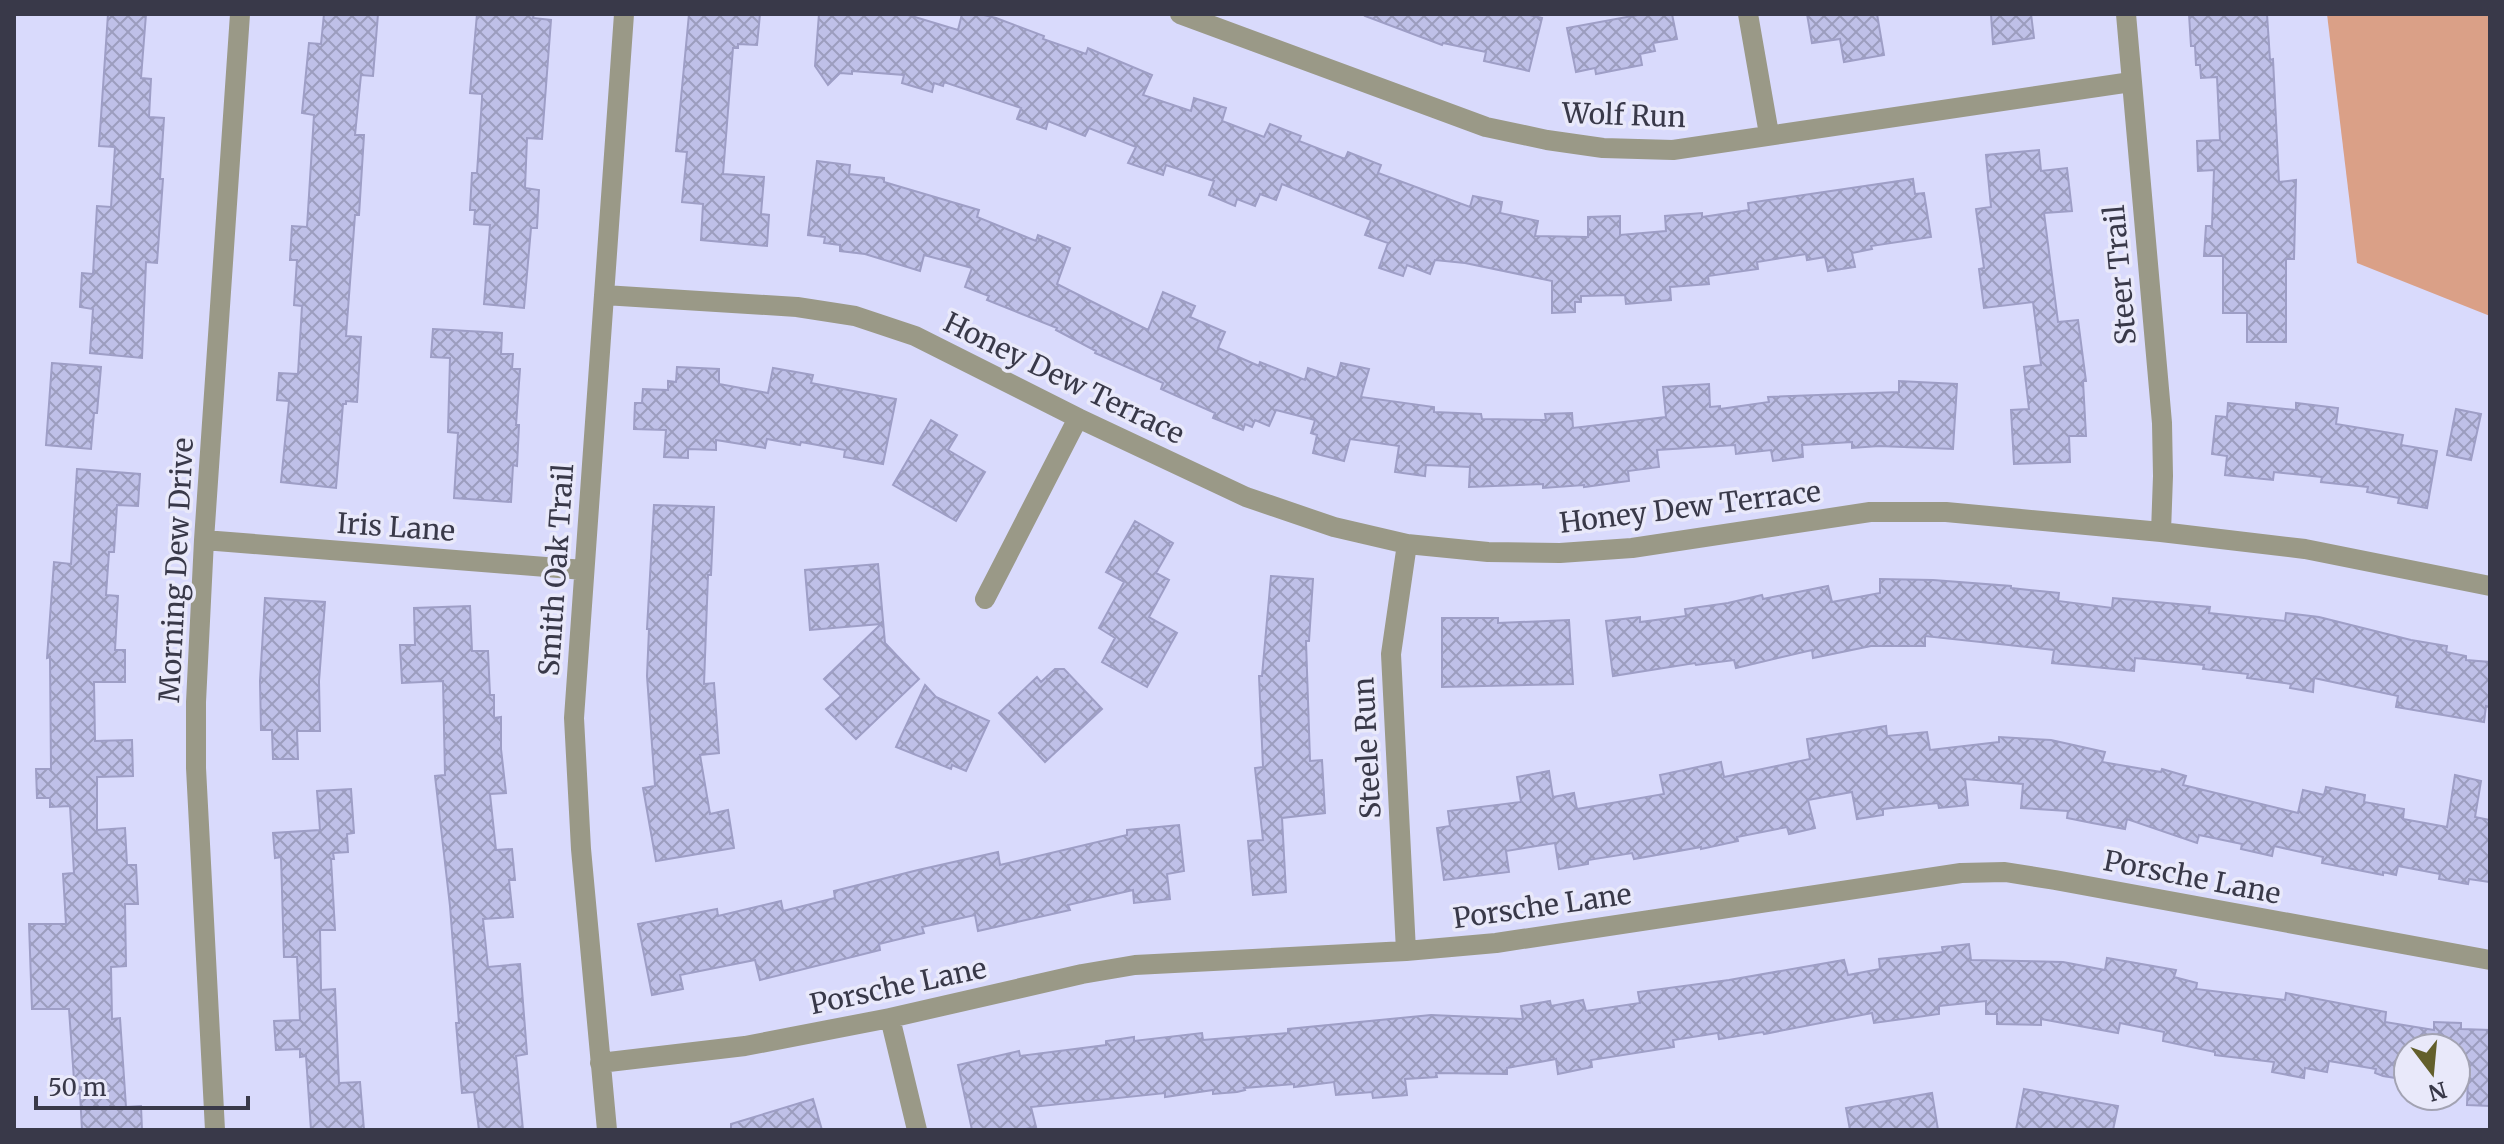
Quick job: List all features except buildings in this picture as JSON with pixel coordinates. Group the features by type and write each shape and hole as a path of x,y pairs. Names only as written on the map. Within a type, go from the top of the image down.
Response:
{"street":[{"name":"Morning Dew Drive","path":"215,1130 196,768 196,702 240,14"},
{"name":"Smith Oak Trail","path":"607,1130 581,849 574,718 624,14"},
{"name":"Wolf Run","path":"1180,14 1486,127 1603,148 1673,150 2131,82"},
{"path":"1748,14 1769,134"},
{"name":"Steer Trail","path":"2126,14 2162,423 2161,532"},
{"name":"Honey Dew Terrace","path":"604,295 797,307 855,316 915,336 1078,418 1246,497 1334,527 1407,544 1488,552 1560,553 1632,548 1870,512 1907,510 2161,532 2305,549 2490,586"},
{"path":"985,599 1078,418"},
{"name":"Iris Lane","path":"204,540 584,570"},
{"name":"Steele Run","path":"1406,951 1391,654 1407,544"},
{"name":"Porsche Lane","path":"600,1063 745,1046 1135,965 1406,951 1496,943 1961,873 2005,872 2055,880 2490,960"},
{"path":"890,1018 917,1130"}],"shaded area":[{"path":"2327,14 2490,14 2490,316 2357,263"}]}
